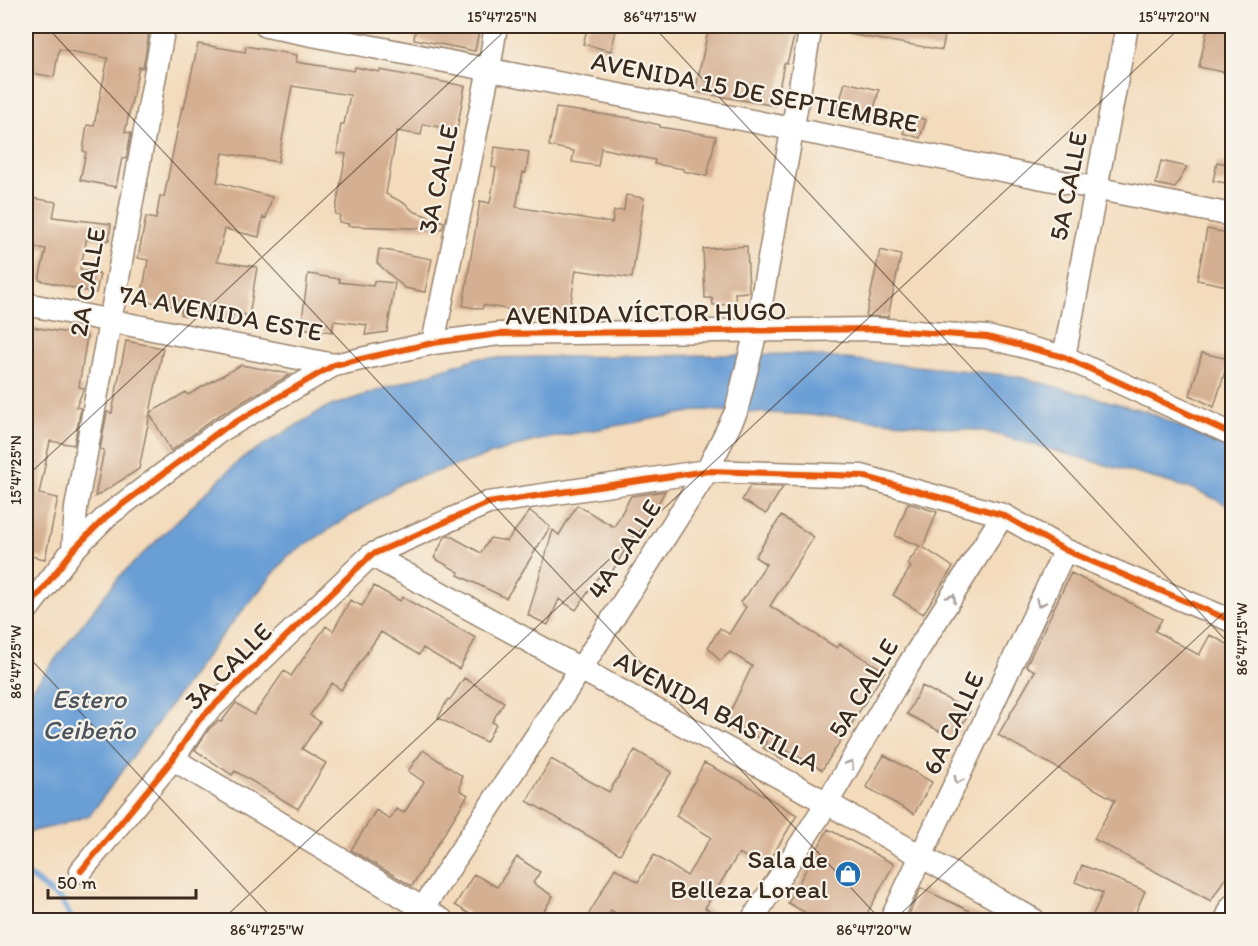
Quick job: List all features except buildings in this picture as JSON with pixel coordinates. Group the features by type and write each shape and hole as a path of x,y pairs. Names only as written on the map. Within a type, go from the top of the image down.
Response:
{"street":[{"name":"2A CALLE","path":"74,550 76,508 108,320 164,26"},
{"name":"AVENIDA 15 DE SEPTIEMBRE","path":"266,26 1233,215"},
{"name":"3A CALLE","path":"434,343 496,26"},
{"name":"4A CALLE","path":"418,915 580,670 707,471 736,412 756,331 811,26"},
{"name":"5A CALLE","path":"1064,357 1127,26"},
{"name":"7A AVENIDA ESTE","path":"26,304 334,365"},
{"name":"AVENIDA VÍCTOR HUGO","path":"26,611 74,550 107,516 220,431 334,365 434,343 499,333 873,329 987,337 1064,357 1233,434"},
{"name":"3A CALLE","path":"81,871 173,759 199,720 371,555 488,503 707,471 862,476 1003,515 1065,550 1233,621"},
{"name":"5A CALLE","path":"752,921 1003,515"},
{"name":"6A CALLE","path":"891,921 1065,550"},
{"name":"AVENIDA BASTILLA","path":"371,555 827,803 1034,921"},
{"path":"173,759 418,915 442,921"},
{"path":"1226,921 1233,906"}],"water":[{"name":"Estero Ceibeño","path":"795,354 1016,376 1148,412 1232,450 1232,507 1196,490 984,431 834,416 701,410 534,441 403,482 289,555 218,640 90,815 28,832 26,837 26,697 118,578 242,458 325,408 477,358"}],"waterway":[{"path":"29,876 62,901 72,920"}],"cycle path":[{"path":"26,611 73,550 107,516 220,431 334,365 433,343 499,334 873,329 987,337 1064,357 1232,434"},
{"path":"81,871 173,759 199,720 371,555 488,503 707,471 862,476 1003,515 1065,550 1232,621"}],"place":[{"name":"Sala de Belleza Loreal","path":"848,874"}]}
